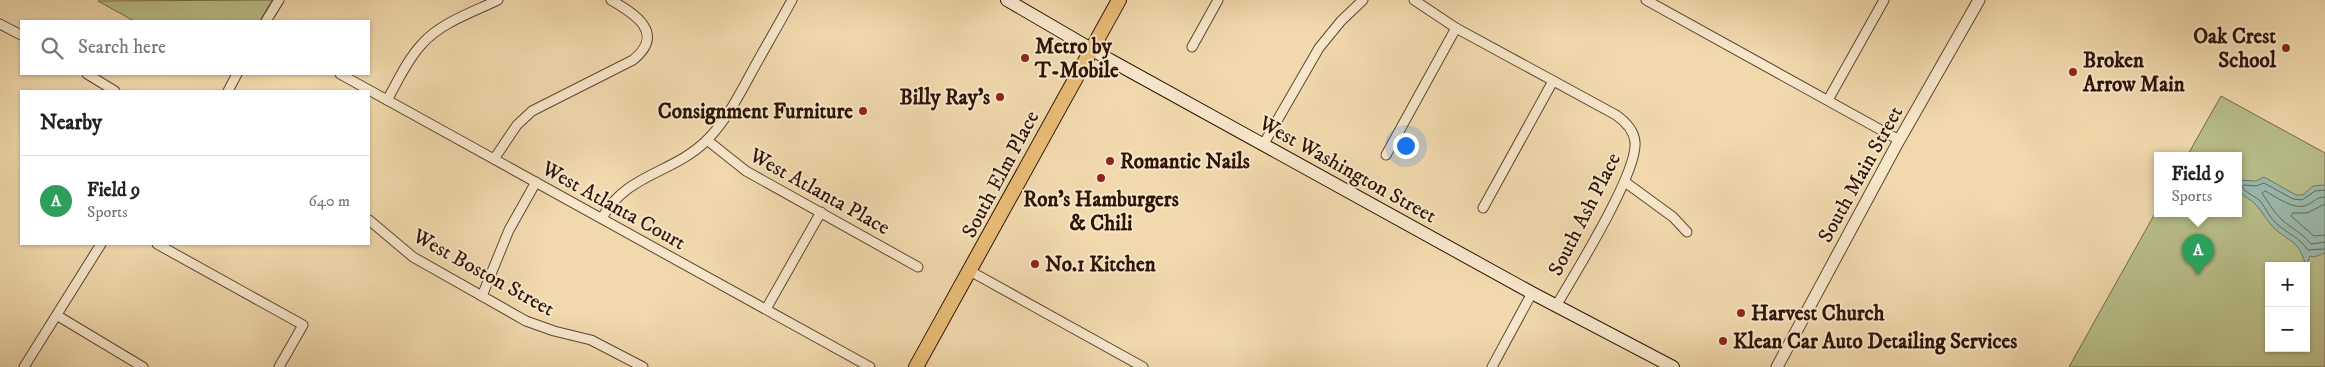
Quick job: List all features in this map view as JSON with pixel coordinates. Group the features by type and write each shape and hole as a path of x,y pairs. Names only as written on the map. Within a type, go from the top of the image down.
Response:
{"main road":[{"name":"West Washington Street","path":"1007,0 1263,145 1556,306 1673,367"},
{"name":"South Elm Place","path":"916,367 1119,0"}],"street":[{"path":"267,20 278,0"},
{"path":"387,100 408,62 422,43 453,22 498,0"},
{"path":"494,159 517,125 532,111 633,60 644,47 646,38 641,20 610,0"},
{"path":"602,218 609,206 630,186 688,156 707,140 728,114 792,0"},
{"path":"1192,47 1218,0"},
{"path":"1263,145 1320,48 1341,21 1364,0"},
{"path":"1414,0 1456,28 1553,81 1483,208"},
{"path":"1646,0 1899,140"},
{"path":"1828,100 1884,0"},
{"name":"South Main Street","path":"1777,367 1899,140 1979,0"},
{"path":"0,24 20,34"},
{"path":"1386,155 1456,28"},
{"path":"89,75 113,90"},
{"path":"229,90 236,75"},
{"name":"West Atlanta Court","path":"342,75 369,90"},
{"name":"South Ash Place","path":"1553,81 1623,120 1634,136 1635,152 1625,182 1556,306"},
{"name":"West Atlanta Court","path":"370,91 870,367"},
{"name":"West Atlanta Place","path":"707,140 746,171 918,266"},
{"path":"482,296 509,230 536,182"},
{"path":"1625,182 1673,217 1687,232"},
{"path":"766,309 821,212"},
{"name":"West Boston Street","path":"370,221 413,257 482,296 540,327 591,340 643,367"},
{"path":"24,367 58,316 100,245"},
{"path":"159,245 303,324 280,367"},
{"path":"970,271 1144,367"},
{"name":"South Ash Place","path":"1492,367 1532,293"},
{"path":"58,316 143,367"}],"green space":[{"path":"272,0 261,20 132,20 98,1"},
{"path":"2221,96 2325,153 2325,367 2069,367 2154,215 2154,217 2242,217 2242,152 2189,152"}],"water":[{"path":"2264,177 2296,195 2303,195 2313,186 2325,185 2325,253 2314,257 2310,256 2308,262 2304,262 2298,247 2275,229 2254,203 2242,194 2242,180 2256,181"}],"place":[{"name":"Oak Crest School","path":"2286,48"},
{"name":"Metro by T-Mobile","path":"1025,58"},
{"name":"Broken Arrow Main","path":"2073,72"},
{"name":"Billy Ray's","path":"1000,97"},
{"name":"Consignment Furniture","path":"863,111"},
{"name":"Romantic Nails","path":"1110,161"},
{"name":"Ron's Hamburgers & Chili","path":"1101,178"},
{"name":"No.1 Kitchen","path":"1035,264"},
{"name":"Field 9","path":"2198,275"},
{"name":"Harvest Church","path":"1741,313"},
{"name":"Klean Car Auto Detailing Services","path":"1723,341"}]}
